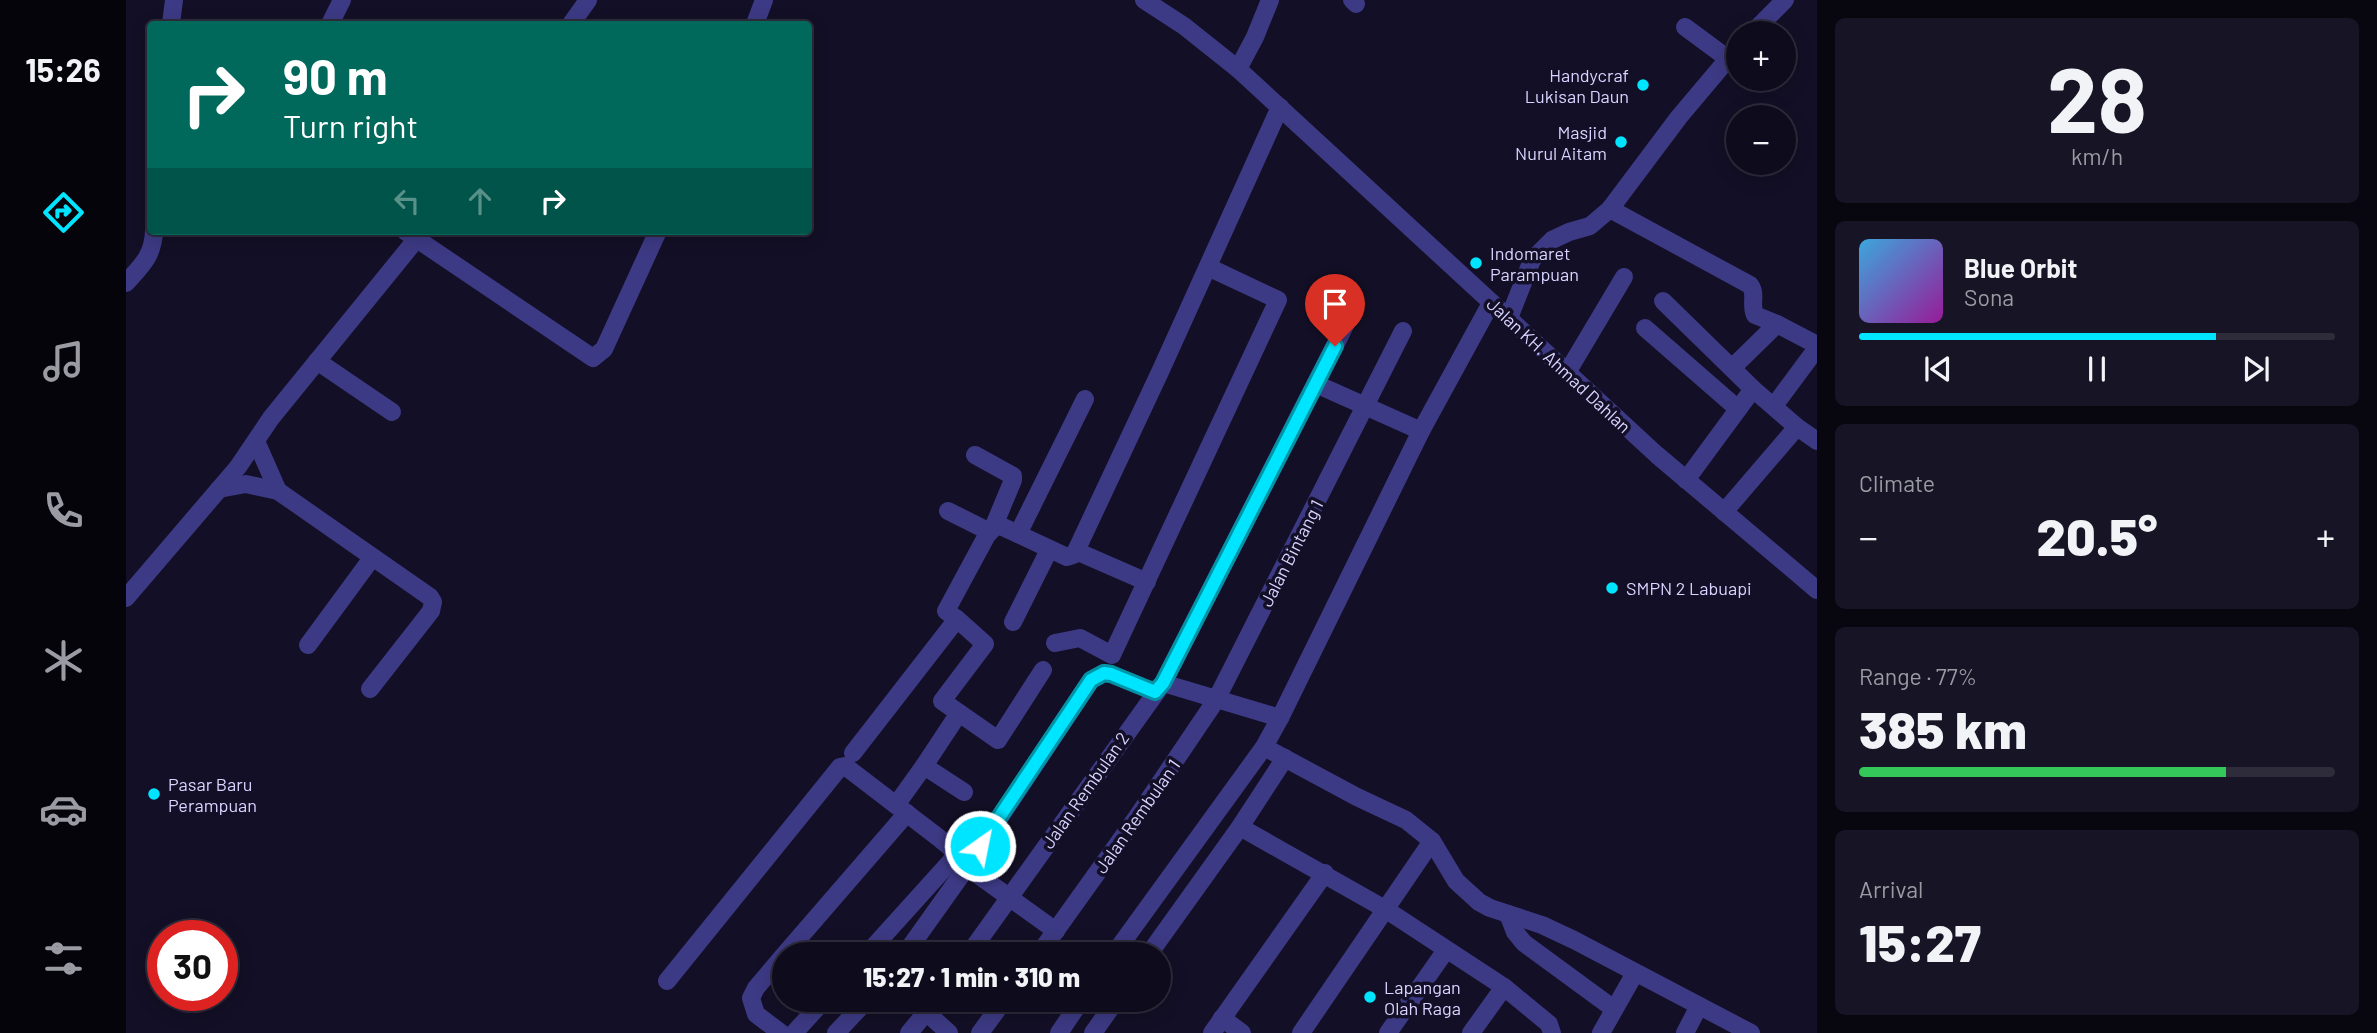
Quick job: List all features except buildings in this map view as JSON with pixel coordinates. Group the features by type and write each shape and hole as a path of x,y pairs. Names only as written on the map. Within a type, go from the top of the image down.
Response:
{"street":[{"path":"171,21 174,0"},
{"path":"332,21 342,0"},
{"path":"573,21 587,0"},
{"path":"756,21 764,0"},
{"name":"Jalan KH. Ahmad Dahlan","path":"1144,0 1184,26 1238,69 1686,480 1817,590"},
{"path":"1238,69 1270,0"},
{"path":"1764,21 1786,0"},
{"path":"1685,27 1726,49"},
{"path":"1509,318 1532,260 1544,246 1569,232 1590,226 1610,209 1726,60"},
{"path":"991,530 998,526 1068,557 1076,551 1280,107"},
{"path":"1610,209 1750,285 1754,291 1752,310 1755,314 1817,347 1774,406"},
{"path":"126,283 152,250 154,235"},
{"path":"126,598 219,489 414,235"},
{"path":"416,235 593,358 604,349 656,235"},
{"path":"1055,643 1080,638 1112,655 1278,300 1208,267"},
{"path":"1568,371 1624,277"},
{"path":"1663,301 1753,389 1817,441"},
{"path":"1123,942 1264,747 1422,431 1491,303"},
{"name":"Jalan Rembulan 2","path":"978,942 1159,687 1354,308"},
{"path":"1733,367 1777,324"},
{"path":"1645,328 1738,408"},
{"name":"Jalan Bintang 1","path":"1216,700 1403,331"},
{"path":"317,361 392,412"},
{"path":"1316,384 1422,431"},
{"path":"1686,480 1753,389"},
{"path":"1018,534 1085,398"},
{"path":"1724,512 1797,427"},
{"path":"256,441 278,491"},
{"path":"975,455 1013,476 991,530 946,611 985,644 942,701 998,740 1043,670"},
{"path":"219,489 246,484 278,491 430,597 433,601 431,611 370,689"},
{"path":"948,511 991,530"},
{"path":"1013,622 1049,550"},
{"path":"1076,551 1147,582"},
{"path":"307,645 372,558"},
{"path":"853,754 957,619"},
{"path":"914,942 967,867 1091,680 1104,673 1111,674 1280,718"},
{"name":"Jalan Rembulan 1","path":"1048,942 1216,700"},
{"path":"795,942 902,809 924,766 959,713"},
{"path":"1264,747 1406,820 1432,841 1456,881 1468,894 1490,908 1563,935 1751,1033"},
{"path":"1158,942 1240,827 1285,758"},
{"path":"667,981 840,767 845,766 951,848 954,854 951,861 878,942"},
{"path":"924,766 964,792"},
{"path":"1240,827 1385,909 1504,987 1549,1024 1552,1033"},
{"path":"1301,1033 1432,841"},
{"path":"967,867 1056,931"},
{"path":"1242,1033 1217,1026 1325,873"},
{"path":"1508,914 1515,932 1524,943 1614,1009"},
{"path":"1388,1033 1446,950"},
{"path":"772,970 751,998 756,1014 781,1033"},
{"path":"1601,1033 1635,973"},
{"path":"1471,1033 1504,987"},
{"path":"1685,1033 1699,1006"},
{"path":"794,1033 813,1012"},
{"path":"836,1033 856,1012"},
{"path":"909,1033 927,1012"},
{"path":"936,1012 949,1033"},
{"path":"980,1033 995,1012"},
{"path":"1059,1033 1073,1012"},
{"path":"1093,1033 1107,1012"}],"place":[{"name":"Handycraf Lukisan Daun","path":"1643,85"},
{"name":"Masjid Nurul Aitam","path":"1621,142"},
{"name":"Indomaret Parampuan","path":"1476,263"},
{"name":"SMPN 2 Labuapi","path":"1612,588"},
{"name":"Pasar Baru Perampuan","path":"154,794"},
{"name":"Lapangan Olah Raga","path":"1370,997"}],"route":[{"path":"980,846 1091,680 1104,673 1111,674 1155,692 1163,683 1335,346"}]}
